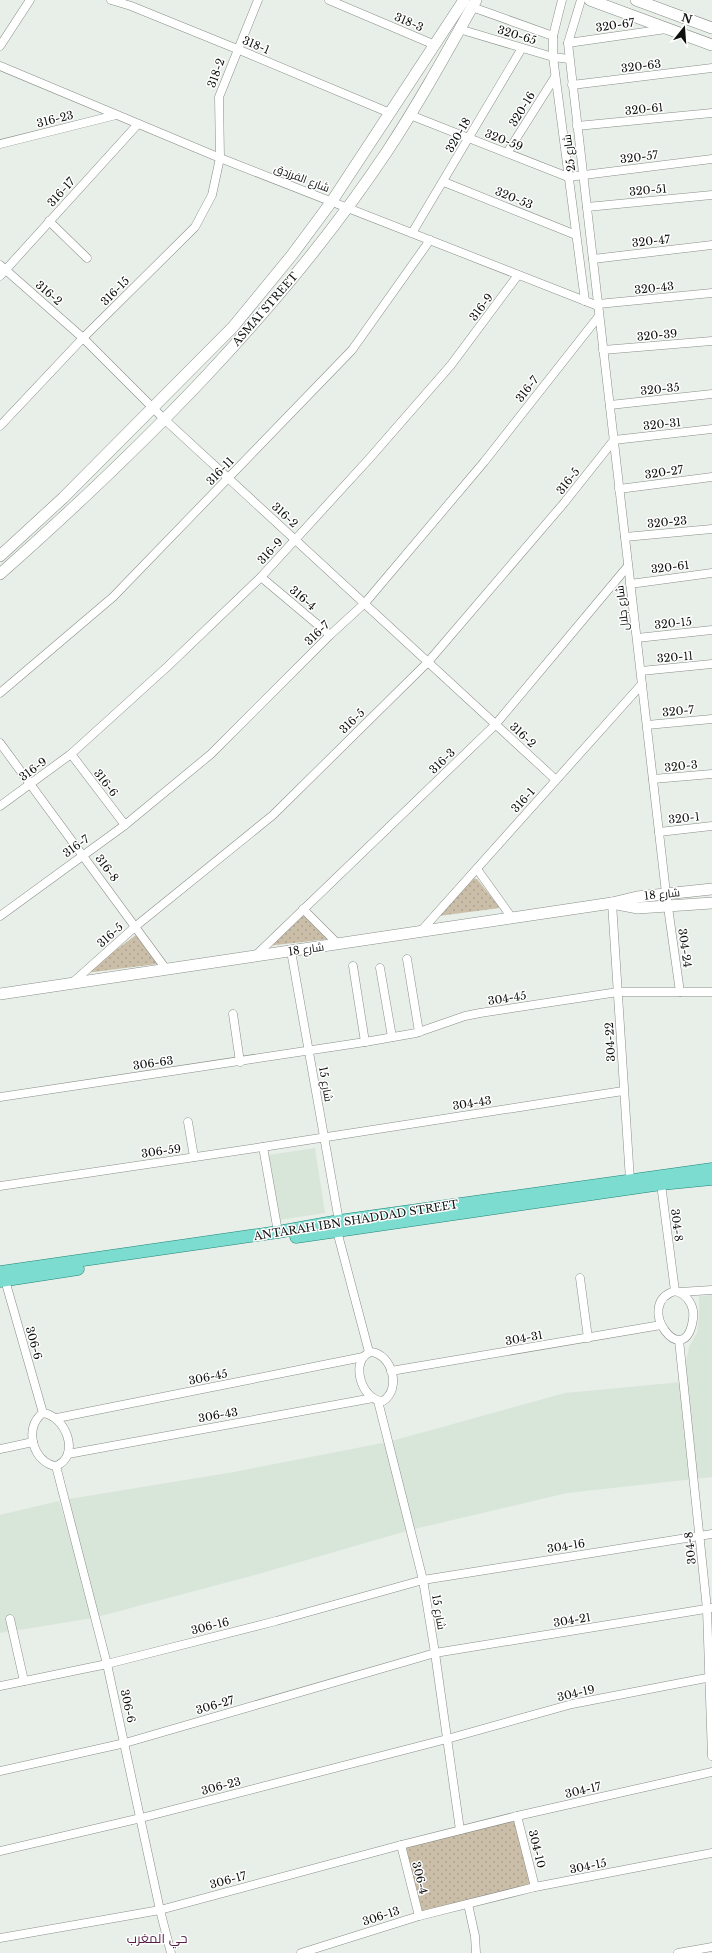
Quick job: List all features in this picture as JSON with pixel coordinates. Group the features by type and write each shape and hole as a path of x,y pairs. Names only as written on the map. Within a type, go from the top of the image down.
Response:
{"main road":[{"name":"ANTARAH IBN SHADDAD STREET","path":"2,1277 630,1180 712,1169"},
{"name":"ANTARAH IBN SHADDAD STREET","path":"2,1277 278,1232 338,1226 661,1184 712,1179"}],"street":[{"path":"0,46 30,0"},
{"name":"318-1","path":"112,0 237,49 390,114"},
{"name":"318-2","path":"220,158 219,97 237,49 258,0"},
{"name":"318-3","path":"329,0 435,45"},
{"name":"شارع 25","path":"562,0 553,36 555,77 585,301"},
{"name":"شارع 25","path":"581,0 568,43 598,305"},
{"path":"590,0 712,46"},
{"path":"636,0 712,28"},
{"path":"470,2 553,36"},
{"name":"ASMAI STREET","path":"0,556 63,498 233,327 292,255 332,202 435,45 470,2"},
{"name":"ASMAI STREET","path":"0,574 164,419 244,333 302,265 347,208 410,115 460,29 470,2"},
{"name":"320-67","path":"568,43 666,28"},
{"name":"320-65","path":"460,29 554,57 569,59"},
{"name":"320-18","path":"412,233 444,182 522,48"},
{"name":"شارع الفرزدق","path":"0,66 220,158 598,305"},
{"name":"320-63","path":"572,85 712,68"},
{"name":"320-16","path":"507,153 555,77"},
{"name":"320-61","path":"577,126 712,113"},
{"name":"316-23","path":"0,144 116,115"},
{"name":"320-59","path":"410,115 568,177"},
{"name":"316-17","path":"2,270 138,124"},
{"name":"316-15","path":"0,426 83,338 194,227 212,195 220,158"},
{"name":"320-57","path":"568,177 712,159"},
{"name":"320-53","path":"444,182 576,235"},
{"name":"320-51","path":"586,207 712,195"},
{"path":"49,221 87,258"},
{"name":"316-11","path":"0,693 113,597 352,350 430,240"},
{"name":"320-47","path":"592,258 712,245"},
{"name":"316-2","path":"2,270 83,338 164,419 556,780"},
{"name":"316-9","path":"0,806 71,754 168,667 261,577 296,540 451,365 518,275"},
{"name":"320-43","path":"598,305 712,293"},
{"name":"شارع جلال","path":"598,305 668,907"},
{"name":"316-7","path":"0,916 82,854 125,825 211,754 330,635 365,604 484,462 599,316"},
{"name":"320-39","path":"603,350 712,341"},
{"name":"320-35","path":"610,405 712,394"},
{"name":"320-31","path":"614,440 712,430"},
{"name":"316-5","path":"72,983 136,926 272,815 428,662 564,503 614,440"},
{"name":"320-27","path":"619,489 712,477"},
{"name":"320-23","path":"625,537 712,529"},
{"name":"316-3","path":"255,956 495,725 628,566"},
{"name":"320-61","path":"630,584 712,573"},
{"name":"316-4","path":"261,577 330,635"},
{"name":"320-15","path":"637,638 712,630"},
{"name":"320-11","path":"641,671 712,664"},
{"name":"316-1","path":"421,931 642,684"},
{"name":"320-7","path":"647,725 712,719"},
{"name":"316-8","path":"0,743 136,926 166,969"},
{"name":"316-6","path":"71,754 125,825"},
{"name":"320-3","path":"653,780 712,774"},
{"name":"320-1","path":"659,832 712,826"},
{"path":"477,869 512,918"},
{"name":"شارع 18","path":"0,994 612,903 632,898 712,888"},
{"name":"شارع 18","path":"612,903 631,908 668,907 712,903"},
{"name":"304-22","path":"612,903 623,1091 630,1180"},
{"name":"304-24","path":"668,907 680,992"},
{"path":"303,909 338,944"},
{"name":"شارع 15","path":"291,951 338,1226 366,1355 360,1363 360,1378 365,1390 376,1400 423,1580 460,1830"},
{"path":"407,959 419,1032"},
{"path":"353,966 365,1042"},
{"path":"380,968 392,1037"},
{"name":"304-45","path":"309,1052 419,1032 465,1016 618,992 712,992"},
{"path":"233,1014 240,1062"},
{"name":"306-63","path":"0,1097 309,1052"},
{"name":"304-43","path":"324,1138 623,1091"},
{"path":"188,1122 194,1157"},
{"name":"306-59","path":"0,1186 324,1138"},
{"path":"263,1147 278,1232"},
{"name":"304-8","path":"661,1184 678,1292 691,1305 693,1315 689,1332 680,1340 700,1536 709,1608 712,1756"},
{"name":"306-6","path":"2,1277 43,1413"},
{"path":"580,1278 588,1338"},
{"path":"680,1340 669,1336 660,1325 659,1313 661,1304 666,1296 678,1292 712,1290"},
{"name":"304-31","path":"391,1371 660,1325"},
{"path":"366,1355 376,1352 381,1355 391,1371 393,1381 392,1391 387,1398 376,1400"},
{"name":"306-45","path":"57,1418 366,1355"},
{"name":"306-43","path":"68,1454 376,1400"},
{"path":"43,1413 51,1414 57,1418 68,1436 68,1454 64,1461 56,1466 46,1463 40,1457 33,1442 32,1430 37,1417 43,1413"},
{"path":"0,1448 33,1442"},
{"name":"306-6","path":"56,1466 107,1664 160,1910 171,1953"},
{"name":"304-16","path":"423,1580 712,1534"},
{"name":"306-16","path":"0,1686 107,1664 276,1621 423,1580"},
{"name":"304-21","path":"435,1653 709,1608"},
{"path":"10,1619 24,1681"},
{"name":"306-27","path":"0,1771 125,1743 435,1653"},
{"name":"304-19","path":"447,1739 572,1704 711,1677"},
{"name":"306-23","path":"0,1851 141,1818 447,1739"},
{"name":"304-17","path":"460,1830 712,1772"},
{"name":"304-10","path":"518,1816 535,1887"},
{"name":"306-17","path":"0,1938 160,1910 460,1830"},
{"name":"306-4","path":"401,1845 419,1916"},
{"name":"304-15","path":"468,1904 535,1887 712,1852"},
{"path":"468,1904 475,1936 476,1953"},
{"name":"306-13","path":"301,1953 419,1916 468,1904"},
{"path":"678,1953 712,1947"}],"shaded area":[{"path":"470,878 477,879 500,908 438,916"},
{"path":"304,915 329,939 267,946"},
{"path":"136,935 157,964 85,973"},
{"path":"315,1148 325,1213 278,1220 268,1155"},
{"path":"712,1295 712,1477 567,1493 410,1530 251,1576 93,1618 0,1633 0,1515 59,1501 91,1611 69,1499 234,1472 388,1442 565,1393 682,1382 689,1347 697,1333 699,1296"},
{"path":"517,1816 535,1887 419,1916 401,1845"}],"district":[{"name":"حي المغرب","path":"157,1938"}]}
